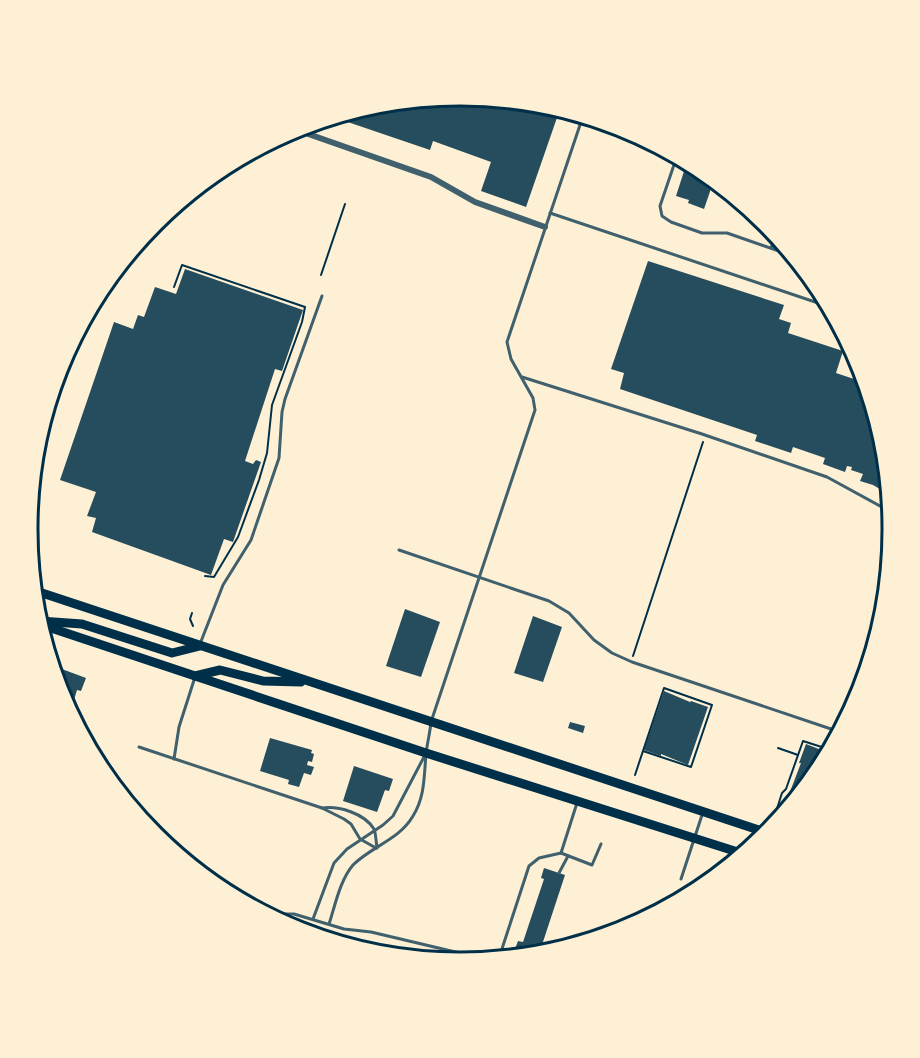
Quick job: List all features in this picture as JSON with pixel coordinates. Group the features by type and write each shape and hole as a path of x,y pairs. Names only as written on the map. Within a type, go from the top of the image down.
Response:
{"main road":[{"path":"43,593 757,830"},
{"path":"49,622 82,624 172,653 200,646"},
{"path":"49,626 426,753 734,851"},
{"path":"195,676 220,670 262,681 310,682"}],"street":[{"path":"310,135 430,177 475,202 545,226"}],"lane":[{"path":"329,924 348,872 360,859 401,832 414,816 424,786 431,722 535,410 533,398 511,359 507,342 580,124"},
{"path":"674,165 660,206 662,216 671,222 702,233 727,233 779,251"},
{"path":"550,213 816,302"},
{"path":"771,248 772,244"},
{"path":"200,646 223,585 251,540 279,458 285,399 322,296"},
{"path":"521,376 706,435 827,477 882,507"},
{"path":"399,550 549,601 569,613 594,640 612,653 632,662 832,729"},
{"path":"174,759 179,727 195,676"},
{"path":"139,747 322,808 351,824 360,839 377,848"},
{"path":"313,919 332,867 343,852 386,823 396,812 426,753"},
{"path":"561,852 577,801"},
{"path":"322,808 353,813 366,821 375,830 377,848"},
{"path":"681,879 703,812"},
{"path":"502,949 529,866 539,858 561,852 592,865 601,844"},
{"path":"559,873 568,856"},
{"path":"287,914 454,952"}],"path":[{"path":"321,275 345,204"},
{"path":"174,287 182,265 305,307 302,322 272,405 267,453 238,537 214,577 206,576"},
{"path":"632,662 706,435"},
{"path":"192,613 190,619 193,626"},
{"path":"635,776 643,751 664,688 712,705 691,767 643,751"},
{"path":"776,810 803,741 822,747"},
{"path":"778,748 798,755"}],"building":[{"path":"460,106 515,110 557,118 526,207 481,191 491,162 433,141 430,150 348,122 405,110"},
{"path":"684,171 711,189 704,209 688,203 689,200 676,196"},
{"path":"648,261 784,305 779,319 791,323 788,333 843,351 836,373 855,379 860,393 874,447 881,490 860,481 863,474 851,470 852,467 847,466 845,472 823,464 825,458 793,447 791,453 755,441 757,435 620,389 624,373 611,369"},
{"path":"185,269 303,310 282,371 275,369 245,461 253,464 256,460 261,462 233,542 224,539 211,575 92,532 96,518 87,516 96,492 60,480 114,322 133,329 138,315 144,317 155,287 176,294"},
{"path":"405,609 440,622 421,677 386,666"},
{"path":"533,616 562,627 543,682 514,673"},
{"path":"62,669 86,678 81,691 77,690 74,700"},
{"path":"664,691 708,707 688,765 644,750"},
{"path":"570,722 585,726 583,733 568,728"},
{"path":"270,738 312,750 311,753 314,754 312,762 308,761 307,765 314,767 311,775 304,773 299,787 288,784 289,780 260,771"},
{"path":"806,744 820,750 789,793 801,763 799,763"},
{"path":"354,766 393,779 389,791 385,790 377,812 343,801"},
{"path":"544,868 565,875 543,943 515,948 518,941 523,942 544,879 541,878"}]}
